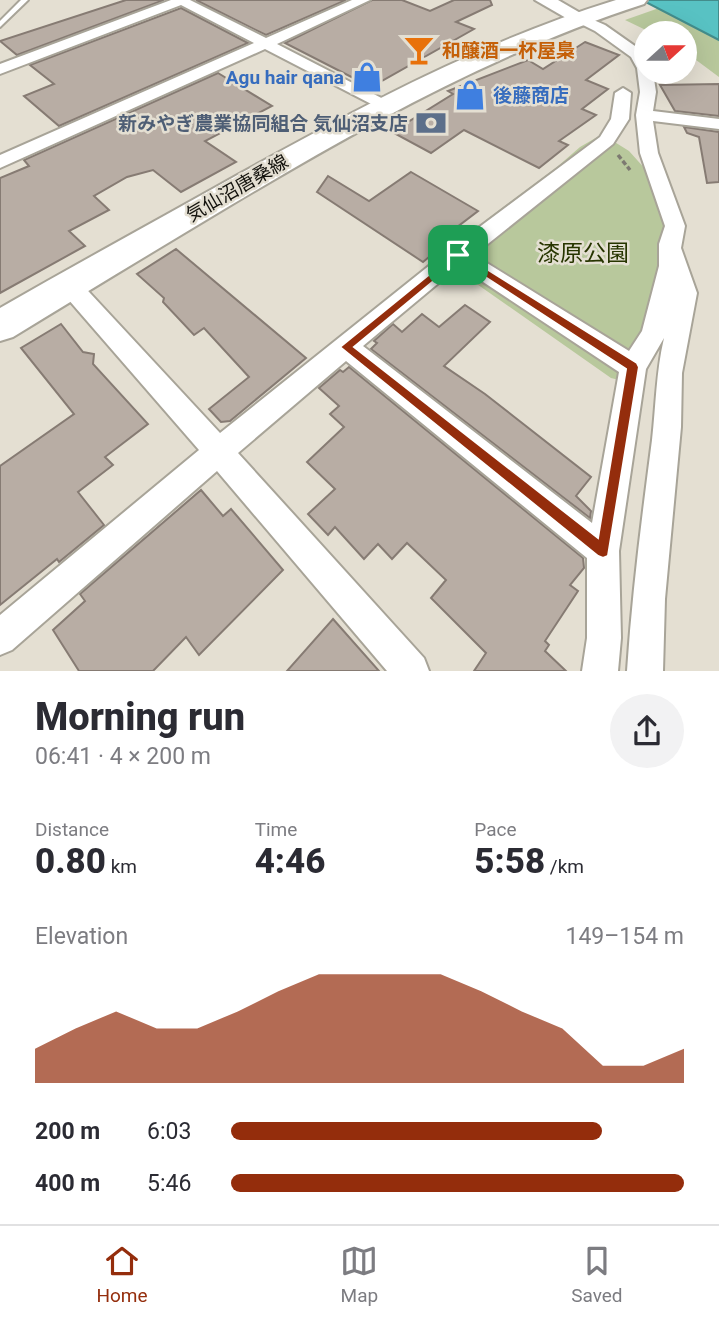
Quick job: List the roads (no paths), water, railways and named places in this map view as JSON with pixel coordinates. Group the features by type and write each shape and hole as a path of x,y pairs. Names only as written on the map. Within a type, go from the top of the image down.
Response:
{"main road":[{"name":"気仙沼唐桑線","path":"0,326 386,104 451,72 580,18 623,4"}],"street":[{"path":"0,69 181,0 386,104"},
{"path":"0,162 363,0"},
{"path":"544,0 600,28 637,54 645,68 648,92 644,115 649,153 675,226 670,244 670,266 654,334 633,367 603,551 604,638 600,671"},
{"path":"0,638 218,451 458,255 607,140 620,119 623,93"},
{"path":"644,115 719,124"},
{"path":"645,671 648,599 667,427 669,373 685,293 670,244"},
{"path":"458,255 633,367"},
{"path":"69,285 411,671"},
{"path":"346,347 603,551"}],"lane":[{"path":"0,25 25,0"}],"water":[{"path":"642,0 719,0 719,40 697,29 697,21 682,21"}],"place":[{"name":"和醸酒一杯屋梟","path":"419,50"},
{"name":"Agu hair qana","path":"367,77"},
{"name":"後藤商店","path":"470,95"},
{"name":"新みやぎ農業協同組合 気仙沼支店","path":"431,123"}],"park label":[{"name":"漆原公園","path":"583,253"}]}
